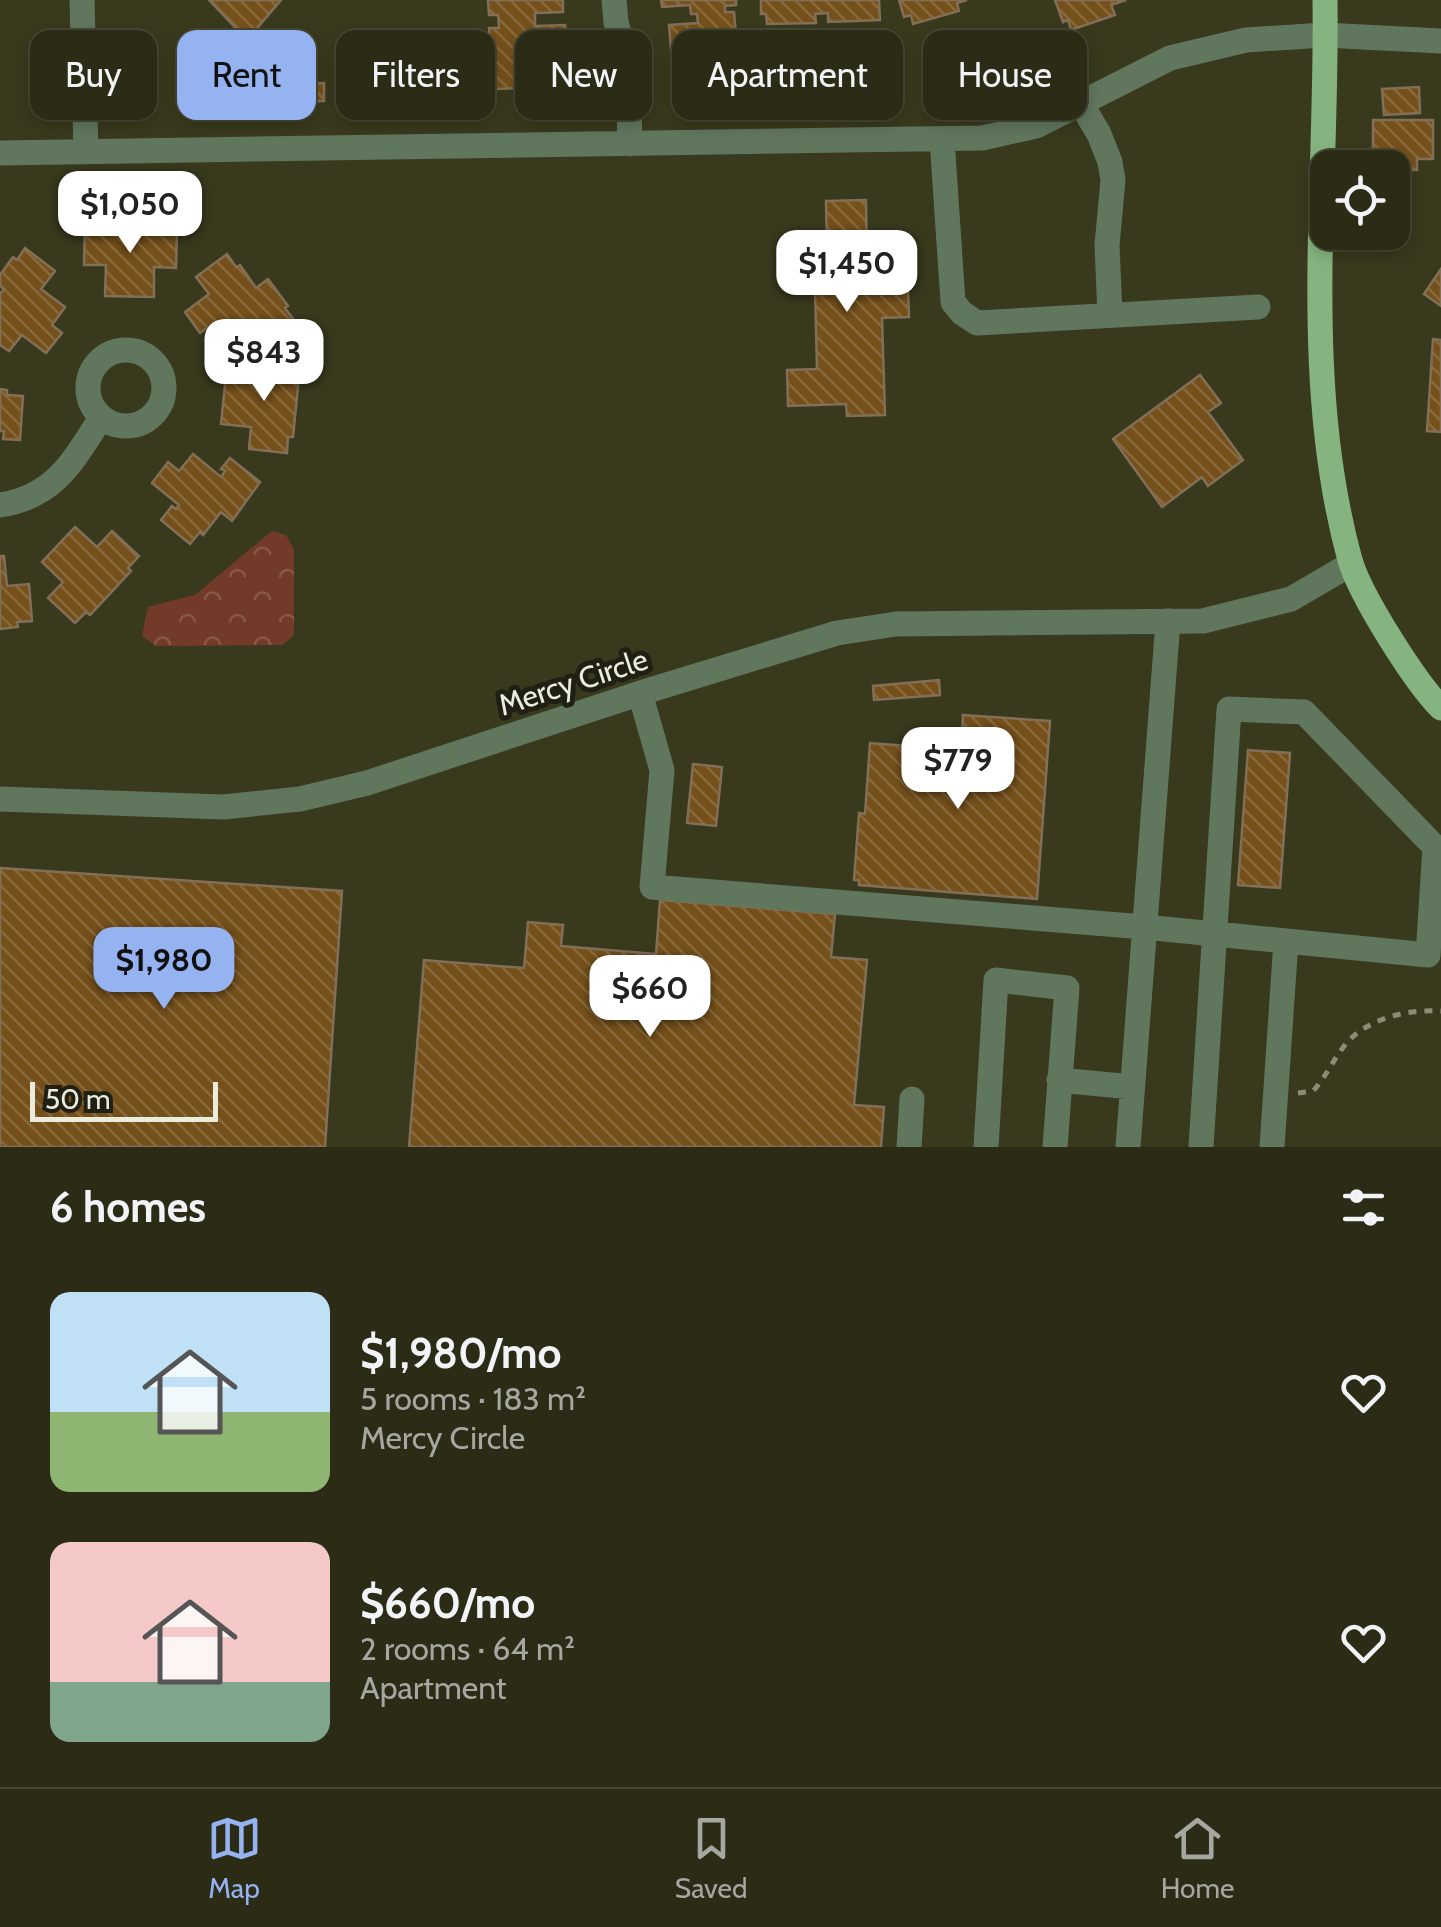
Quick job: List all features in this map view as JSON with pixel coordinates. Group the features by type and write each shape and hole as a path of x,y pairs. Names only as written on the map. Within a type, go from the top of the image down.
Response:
{"main road":[{"path":"1325,0 1322,398 1337,500 1352,564 1394,643 1441,708"}],"street":[{"path":"614,0 628,67 630,144"},
{"path":"82,12 86,152"},
{"path":"1087,99 1170,58 1246,40 1324,35 1441,41"},
{"path":"1087,113 1100,134 1113,180 1106,238 1110,316"},
{"path":"0,153 982,138 1047,120"},
{"path":"942,138 953,302 962,314 977,323 1258,307"},
{"path":"0,505 16,503 42,491 64,474 101,418"},
{"name":"Mercy Circle","path":"0,799 223,808 300,799 367,783 837,633 896,624 1203,621 1290,599 1352,564"},
{"path":"1128,1147 1168,621"},
{"path":"640,693 662,770 652,887 1144,927 1216,934 1286,941 1428,954 1435,846 1304,712 1230,709 1216,934 1201,1147"},
{"path":"1272,1147 1286,941"},
{"path":"986,1147 996,980 1067,988 1055,1147"},
{"path":"1059,1080 1132,1087"},
{"path":"910,1147 912,1099"}],"path":[{"path":"1276,1096 1312,1091 1346,1044 1387,1016 1441,1011"}],"green space":[{"path":"272,531 286,535 294,550 294,631 282,645 156,646 142,636 148,607 195,595"}],"building":[{"path":"209,0 281,0 256,30 238,30"},
{"path":"488,0 563,0 563,12 535,13 535,26 565,25 565,30 515,30 515,88 496,89 495,30 489,28 499,28 498,15 489,15"},
{"path":"661,0 736,0 736,5 725,6 725,12 734,12 736,30 672,30 672,62 669,25 698,23 697,14 691,14 690,5 662,7"},
{"path":"761,0 879,0 880,20 828,22 828,13 815,14 816,23 767,24 766,14 761,14"},
{"path":"899,0 967,0 957,3 959,11 913,24 911,15 904,17"},
{"path":"1055,0 1126,0 1111,5 1115,15 1071,30 1068,20 1063,22"},
{"path":"316,83 324,83 324,101 316,101"},
{"path":"1419,87 1420,113 1384,115 1382,89"},
{"path":"1373,120 1433,120 1433,159 1417,159 1417,170 1410,170 1410,150 1373,150"},
{"path":"866,200 867,266 907,264 909,317 882,318 885,415 847,416 846,404 788,406 787,370 817,369 815,288 791,289 790,251 827,250 826,201"},
{"path":"100,224 161,224 161,230 177,230 176,268 154,267 154,297 105,296 106,265 84,265 85,227 100,228"},
{"path":"25,248 55,271 41,289 65,307 52,325 62,333 46,353 22,335 9,351 0,345 0,294 4,289 0,286 0,275"},
{"path":"227,254 256,288 268,279 294,320 262,343 249,325 225,343 211,325 200,333 185,312 209,294 196,277"},
{"path":"1441,269 1441,306 1424,294"},
{"path":"1433,339 1441,340 1441,432 1427,431"},
{"path":"259,357 296,361 294,377 299,377 293,437 288,437 287,453 249,449 251,427 221,424 226,375 257,378"},
{"path":"1200,375 1221,403 1208,412 1243,460 1208,486 1202,477 1162,507 1113,439"},
{"path":"0,389 7,390 7,395 23,396 20,440 3,439"},
{"path":"193,454 221,477 225,471 221,469 230,458 260,482 232,521 221,512 203,535 200,532 190,544 161,520 172,506 176,509 179,505 152,483 168,462 179,471"},
{"path":"75,527 97,547 112,531 139,556 128,568 131,571 90,615 86,612 75,623 48,598 63,582 42,562"},
{"path":"0,556 4,556 7,586 29,584 32,621 17,622 18,627 0,629"},
{"path":"939,680 940,695 874,700 873,686"},
{"path":"963,715 1050,721 1037,899 859,885 859,880 854,880 859,813 865,814 870,743 961,750"},
{"path":"1248,750 1290,753 1280,888 1238,885"},
{"path":"693,764 722,767 716,826 687,823"},
{"path":"0,868 342,891 325,1147 0,1147"},
{"path":"660,900 835,914 831,957 867,960 854,1105 884,1107 881,1147 409,1147 424,960 524,968 528,922 563,925 561,946 656,954"}]}
